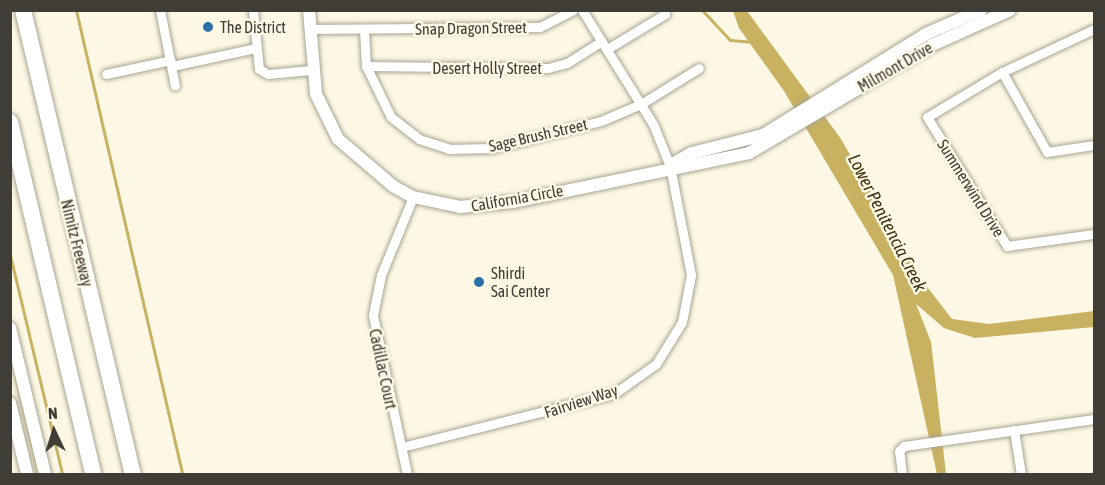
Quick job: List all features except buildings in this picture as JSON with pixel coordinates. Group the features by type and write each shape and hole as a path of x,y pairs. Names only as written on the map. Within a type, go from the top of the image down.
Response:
{"highway":[{"name":"Nimitz Freeway","path":"23,10 134,474"},
{"path":"10,122 93,474"}],"street":[{"path":"160,10 175,86"},
{"path":"253,10 255,65 264,74 311,70"},
{"name":"California Circle","path":"309,10 311,70 338,139 374,174 413,197 485,206 670,166 726,159 783,129"},
{"name":"Snap Dragon Street","path":"309,29 540,27 573,10"},
{"name":"Fairview Way","path":"402,447 599,399 656,364 682,322 691,275 670,166 641,105 582,10"},
{"name":"Milmont Drive","path":"783,129 926,34 981,10"},
{"name":"Milmont Drive","path":"834,96 932,45 1010,10"},
{"path":"607,50 664,14"},
{"name":"Sage Brush Street","path":"364,29 366,66 391,117 419,139 449,150 492,148 641,105 699,68"},
{"path":"1095,29 1002,72 1047,152 1095,145"},
{"name":"Desert Holly Street","path":"366,66 548,68 567,63 602,40"},
{"path":"106,74 255,48"},
{"name":"Summerwind Drive","path":"1002,72 927,117 1007,246 1095,234"},
{"name":"Cadillac Court","path":"407,474 373,315 381,275 413,197"},
{"path":"10,328 45,474"},
{"path":"10,403 27,474"},
{"path":"902,474 899,451 924,442 1095,419"},
{"path":"1014,430 1021,474"}],"shaded area":[{"path":"10,337 42,474 36,474 12,368"}],"water":[{"path":"733,11 747,11 841,139 924,283 952,319 989,324 1094,311 1094,327 975,338 944,328 916,304 931,342 946,474 937,474 893,275 784,91 739,28"}],"waterway":[{"path":"76,10 182,474"},
{"name":"Lower Penitencia Creek","path":"702,10 730,40 751,42"},
{"path":"10,255 62,474"}],"place":[{"name":"The District","path":"208,27"},
{"name":"Shirdi Sai Center","path":"479,282"}]}
